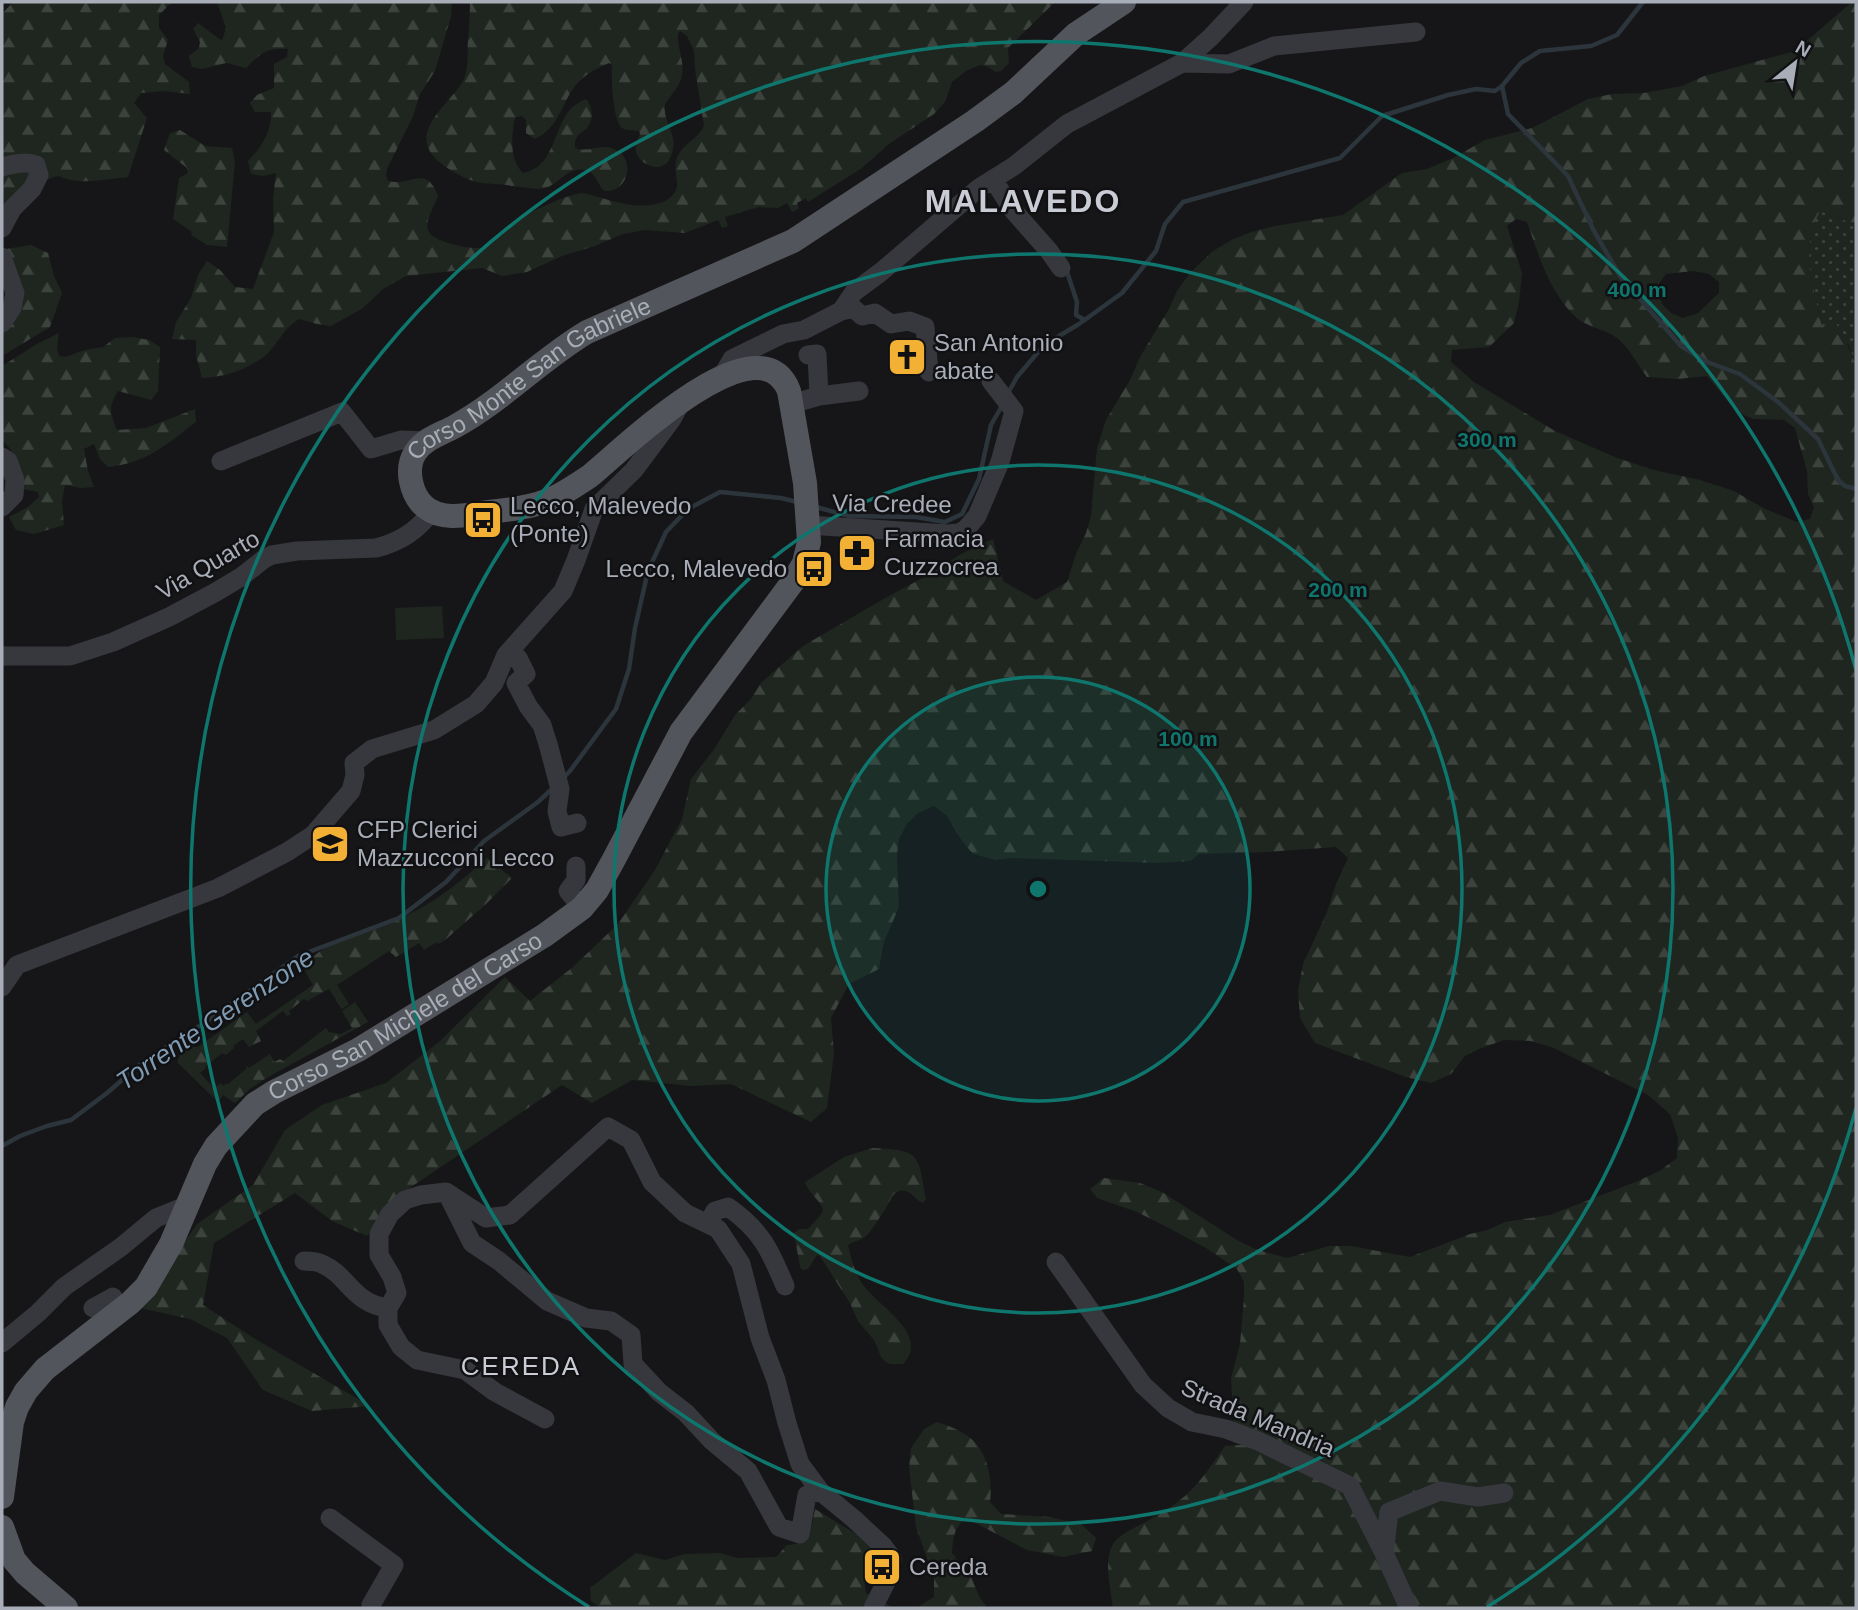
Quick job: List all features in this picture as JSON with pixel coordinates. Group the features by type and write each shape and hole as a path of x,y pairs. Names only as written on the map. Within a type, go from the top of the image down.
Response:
{"main road":[{"name":"Corso Monte San Gabriele","path":"808,525 805,483 791,404 785,382 769,371 751,369 720,377 650,424 588,477 560,495 520,509 449,517 432,511 424,506 414,490 410,473 412,457 426,441 499,399 562,347 587,332 793,241 975,121 1013,93 1076,34 1124,2"},
{"name":"Corso San Michele del Carso","path":"2,1497 12,1422 26,1391 45,1369 130,1303 146,1287 171,1244 205,1164 216,1146 256,1104 358,1050 545,935 582,908 597,890 681,732 800,571 807,554 808,525"},
{"path":"4,1537 14,1560 25,1573 65,1608"}],"street":[{"path":"841,312 855,292 952,210 1067,124 1182,62 1211,37 1244,2"},
{"path":"1182,62 1229,64 1274,46 1416,32"},
{"path":"2,167 32,163 36,165 39,175 32,189 12,209 2,228"},
{"path":"993,179 1012,209 1061,268"},
{"path":"2,257 15,293 12,308 2,323"},
{"path":"720,377 732,359 783,334 804,330 853,308 862,316 875,313 891,324 909,321 925,327 929,372"},
{"path":"804,330 802,359 817,354 819,396"},
{"name":"Via Credee","path":"808,525 948,534 966,529 978,516 1000,462 1013,411 994,385"},
{"path":"791,404 819,396 859,391"},
{"path":"2,986 17,965 218,888 288,852 313,835 351,791 355,775 354,763 372,749 434,730 476,704 494,683 506,655 563,591 594,509 635,470 672,419 682,400"},
{"path":"221,461 342,412 370,449 401,440 426,441"},
{"path":"2,457 8,461 15,480 14,495 2,507"},
{"name":"Via Quarto","path":"2,656 70,656 113,642 216,592 272,555 388,545 411,534 432,511"},
{"path":"518,658 526,674 516,683 542,725 559,782 557,811 561,827 577,823"},
{"path":"576,866 576,880 568,891 582,908"},
{"path":"545,1419 495,1392 465,1370 417,1360 401,1346 388,1325 388,1308 397,1293 379,1255 379,1234 390,1214 405,1200 421,1195 446,1192 486,1218 510,1215 608,1127 631,1140 652,1182 685,1213 718,1229 741,1264 760,1338 776,1380 800,1464 820,1490 883,1546 892,1558 891,1572 873,1608"},
{"path":"451,1195 450,1199 472,1242 547,1301 586,1318 611,1321 631,1335 633,1364 659,1392 686,1413 712,1441 748,1471 779,1527 800,1534 807,1495 820,1490"},
{"path":"2,1343 64,1287 121,1247 156,1218 188,1205"},
{"path":"708,1224 715,1211 728,1207 745,1219 762,1238 785,1286"},
{"path":"304,1261 318,1262 331,1269 349,1288 373,1306 388,1308"},
{"name":"Strada Mandria","path":"1056,1262 1143,1385 1168,1408 1192,1422 1226,1429 1258,1441 1350,1486 1409,1608"},
{"path":"93,1308 113,1297"},
{"path":"1384,1553 1389,1512 1440,1491 1478,1497 1504,1493"},
{"path":"330,1517 394,1564 370,1605 371,1608"}],"green space":[{"path":"13,2 174,2 159,15 159,28 168,40 163,56 165,64 189,82 190,94 164,91 141,93 134,103 147,118 128,177 75,181 58,176 44,180 44,170 2,163 2,14"},
{"path":"217,2 452,2 451,16 435,71 420,94 386,176 388,181 396,182 417,178 428,181 438,196 428,219 432,236 464,247 479,248 488,245 517,219 575,194 634,205 665,201 677,187 676,164 679,153 704,126 694,51 687,36 680,31 678,39 682,74 678,86 665,104 673,150 665,164 654,167 642,161 636,151 639,131 624,129 619,124 613,98 612,65 609,63 576,84 552,126 535,139 526,133 526,120 522,116 516,117 512,148 515,162 523,173 533,170 546,157 568,112 586,99 592,117 587,128 576,138 575,148 607,147 619,152 627,163 627,170 618,187 604,191 593,175 581,170 570,172 550,186 537,189 481,183 456,174 435,158 428,147 427,136 436,115 465,76 470,2 1055,2 1008,48 1009,63 1001,71 995,72 980,65 966,71 952,82 945,102 934,114 889,144 862,168 808,202 806,198 797,203 799,209 792,212 787,203 778,208 759,207 725,217 728,226 722,228 718,220 685,233 644,230 623,234 527,272 502,276 482,268 406,276 383,289 363,308 331,326 299,319 286,330 269,352 254,363 229,374 202,378 196,355 196,340 172,339 176,322 191,298 198,275 207,261 220,270 235,287 253,289 274,232 273,198 276,173 263,176 251,174 248,161 265,139 271,112 255,112 250,103 257,95 274,88 274,64 287,57 288,49 264,52 246,68 226,63 202,69 192,67 189,56 199,48 200,42 193,29 198,23 222,41 226,28"},
{"path":"1852,2 1856,2 1856,227 1820,211 1814,225 1809,254 1822,326 1834,323 1841,328 1856,366 1856,1608 1113,1608 1108,1559 1116,1540 1185,1496 1202,1479 1225,1446 1267,1443 1234,1428 1231,1378 1240,1344 1244,1298 1244,1282 1237,1269 1206,1248 1163,1225 1137,1212 1097,1198 1090,1189 1104,1178 1140,1183 1162,1192 1237,1240 1255,1249 1287,1258 1329,1246 1351,1246 1410,1257 1505,1222 1550,1215 1638,1181 1661,1170 1677,1158 1678,1138 1670,1114 1648,1095 1554,1048 1531,1041 1504,1040 1465,1056 1451,1074 1431,1083 1406,1077 1315,1043 1300,1018 1298,990 1303,964 1348,858 1336,847 1199,854 1191,861 1158,863 1011,858 996,860 973,854 947,816 934,806 918,813 907,824 899,839 899,907 884,942 879,969 849,984 831,1018 834,1053 827,1108 811,1122 731,1084 691,1086 632,1080 592,1103 562,1085 411,1187 384,1209 367,1236 332,1221 295,1193 214,1243 203,1305 370,1406 312,1411 263,1390 227,1338 190,1319 140,1308 197,1224 253,1185 285,1130 322,1105 386,1083 439,1042 505,977 530,1001 573,967 618,924 655,870 682,819 691,779 715,748 735,715 751,699 761,683 803,646 961,554 993,539 1003,581 1036,600 1067,582 1091,516 1097,448 1106,420 1177,291 1190,273 1213,251 1251,232 1343,215 1402,173 1427,169 1485,140 1532,128 1588,99 1682,86 1704,76 1795,51","holes":["1516,219 1527,222 1546,274 1568,309 1582,322 1607,332 1622,342 1647,377 1677,379 1707,376 1737,412 1753,419 1784,420 1795,428 1807,471 1808,494 1814,507 1810,519 1797,522 1765,509 1734,491 1617,458 1555,431 1474,382 1451,362 1452,350 1489,347 1514,323 1522,273 1507,226","1693,271 1709,274 1719,282 1719,293 1698,313 1683,318 1671,313 1662,304 1658,285 1666,274"]},
{"path":"180,130 205,146 232,148 235,162 227,247 207,245 173,219 179,178 188,173 187,168 164,150 170,133"},
{"path":"36,171 2,216 2,172"},
{"path":"1820,211 1856,227 1856,366 1849,345 1822,326 1815,297 1809,254 1810,240"},
{"path":"31,245 48,253 62,293 50,327 2,356 2,331 7,324 6,249"},
{"path":"59,333 59,356 65,357 103,347 115,338 149,340 160,347 158,391 151,400 118,391 111,410 117,430 146,428 195,409 196,422 156,451 122,465 108,467 100,459 94,444 84,449 94,487 65,485 62,501 64,525 34,534 16,530 9,517 28,507 39,497 38,492 22,489 14,456 2,441 2,366"},
{"path":"442,606 444,638 396,640 395,608"},
{"path":"487,858 512,878 444,941 424,950 419,943 396,957 389,951 337,985 349,1004 342,1009 329,989 307,1001 304,999 289,1011 291,1014 287,1016 283,1011 256,1031 261,1041 249,1047 243,1039 200,1073 214,1088 221,1083 223,1086 228,1084 247,1066 249,1068 270,1054 274,1062 280,1059 283,1061 326,1028 329,1032 341,1034 352,1028 342,1011 355,1002 368,1022 270,1076 251,1088 235,1103 223,1095 218,1102 177,1062 185,1047 198,1047 247,1012 256,1024 313,985 304,969 309,961 327,947 361,930 401,918 429,903"},
{"path":"873,1148 901,1151 915,1158 919,1164 926,1199 923,1203 908,1192 898,1191 867,1235 848,1245 861,1282 907,1332 911,1342 910,1353 903,1364 890,1364 881,1357 874,1340 858,1321 850,1303 820,1256 817,1255 808,1269 802,1270 794,1233 799,1229 808,1229 823,1210 805,1182 844,1157"},
{"path":"937,1422 960,1431 978,1446 987,1463 990,1502 1001,1514 1049,1517 1081,1524 1096,1538 1092,1551 1063,1557 1027,1550 966,1518 955,1533 952,1553 971,1577 987,1608 916,1608 934,1597 934,1578 916,1527 909,1467 911,1448 924,1429"},
{"path":"815,1509 877,1549 865,1570 866,1593 894,1608 601,1608 591,1601 590,1588 636,1553 665,1560 684,1554 720,1553 737,1558 776,1557 787,1545 801,1542 805,1538 811,1529"}],"waterway":[{"name":"Torrente Gerenzone","path":"1008,393 1017,377 1044,345 1122,293 1156,251 1165,224 1183,202 1340,158 1382,116 1448,95 1476,89 1495,91 1521,63 1540,51 1591,46 1617,35 1643,2"},
{"path":"1502,86 1508,114 1568,176 1594,231 1620,276 1681,346 1707,362 1740,374 1778,402 1818,439 1838,480 1845,486 1856,489"},
{"path":"1066,269 1077,302 1076,315 1085,320"},
{"name":"Torrente Gerenzone","path":"816,507 849,516 916,517 945,522 962,514 979,479 991,425 1003,404"},
{"name":"Torrente Gerenzone","path":"563,778 616,709 629,669 648,571 666,532 688,509 720,492 797,502"},
{"name":"Torrente Gerenzone","path":"2,1146 20,1136 71,1120 143,1062 206,1022 298,956 399,918 446,882 484,841 538,802 554,787"}],"place":[{"name":"San Antonio abate","path":"907,357"},
{"name":"Lecco, Malevedo (Ponte)","path":"483,520"},
{"name":"Farmacia Cuzzocrea","path":"857,553"},
{"name":"Lecco, Malevedo","path":"814,569"},
{"name":"CFP Clerici Mazzucconi Lecco","path":"330,844"},
{"name":"Cereda","path":"882,1567"}],"district":[{"name":"MALAVEDO","path":"1023,201"},
{"name":"CEREDA","path":"521,1366"}]}
